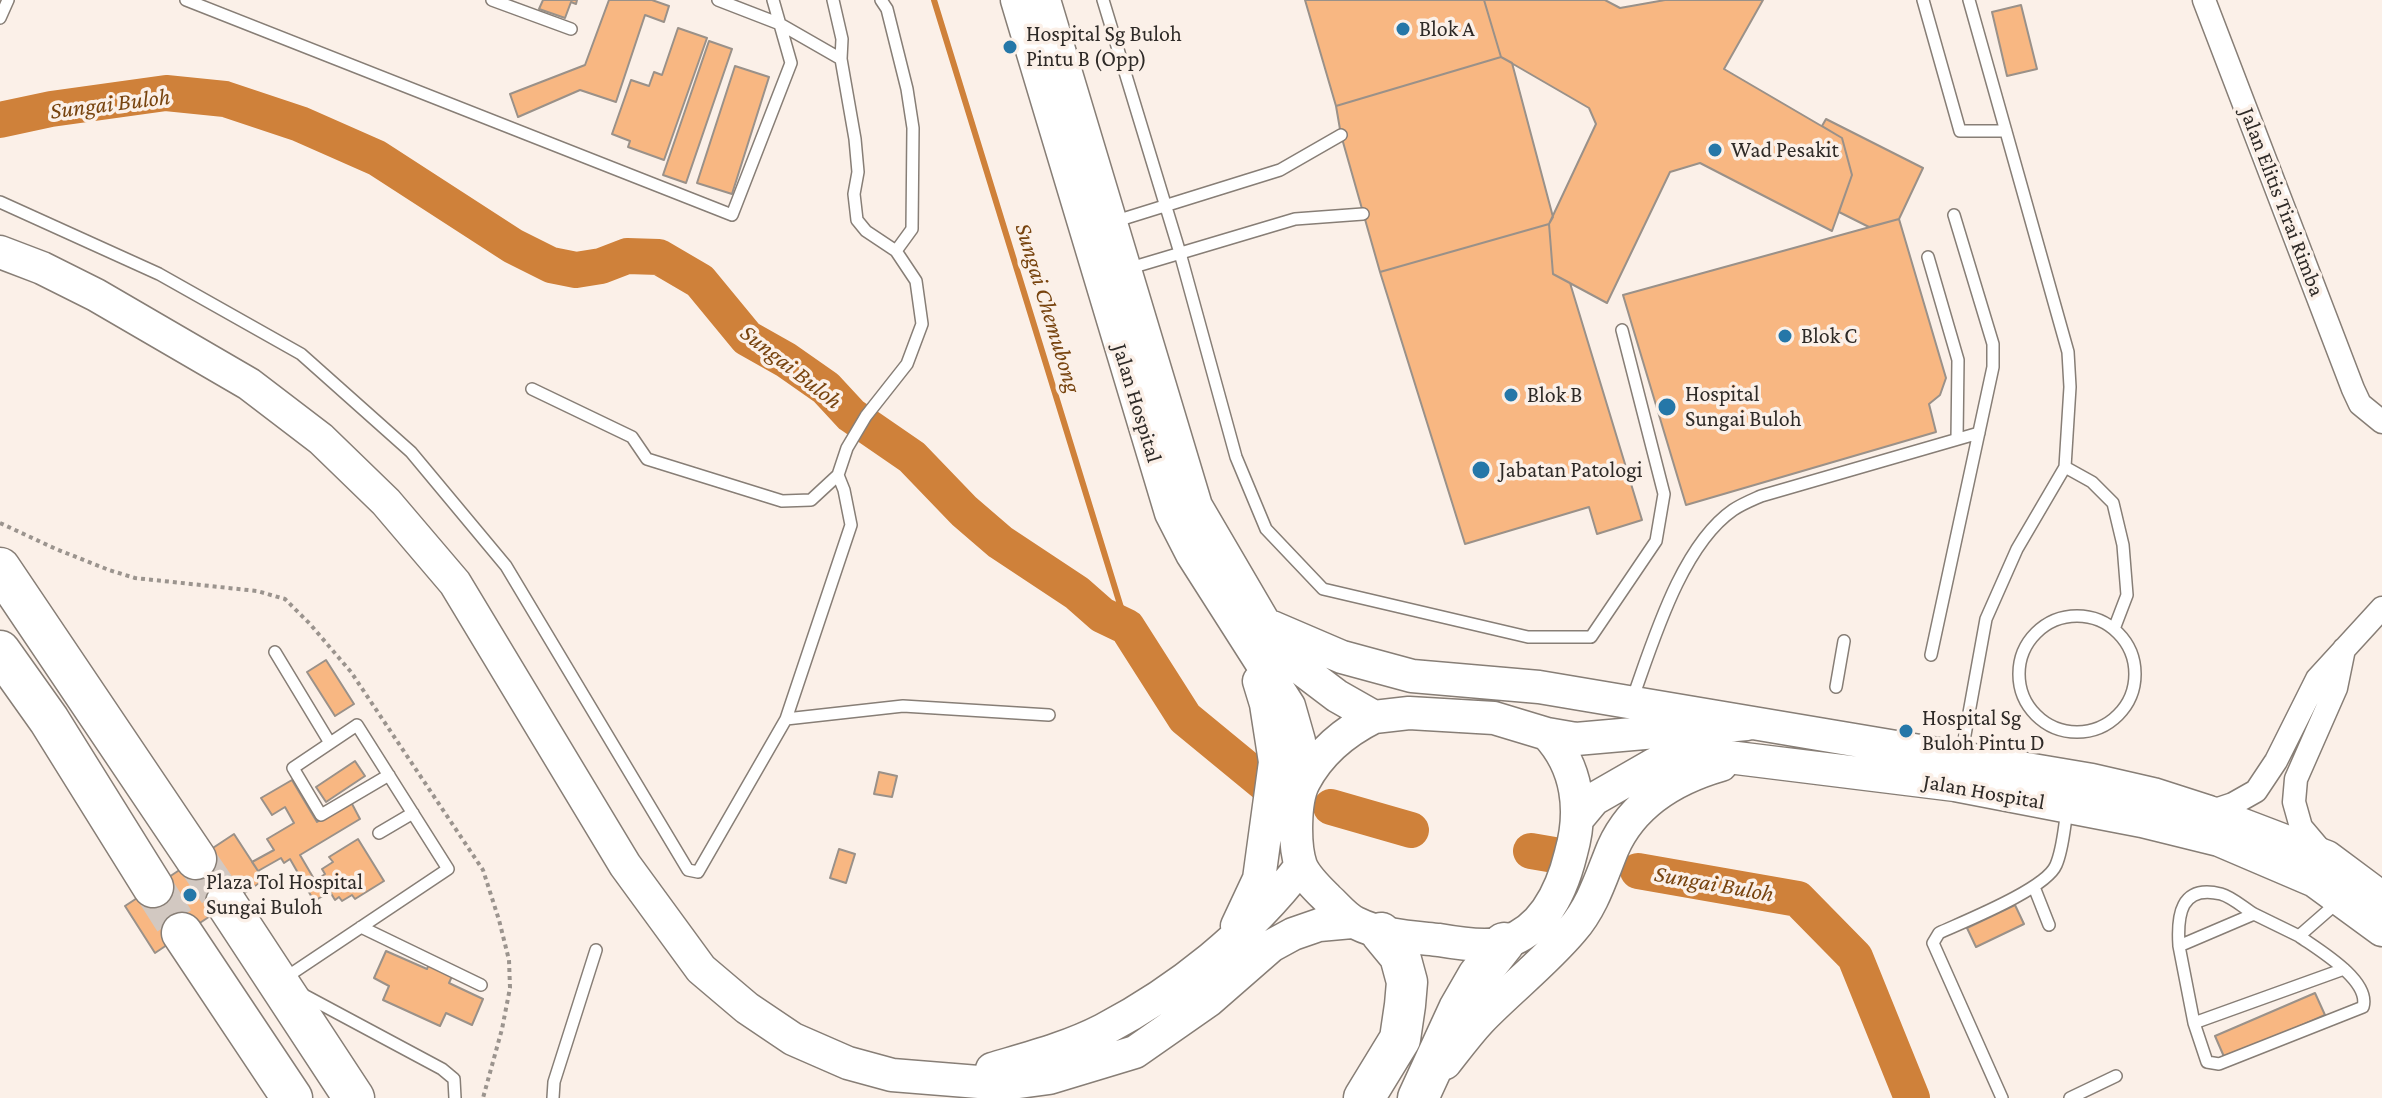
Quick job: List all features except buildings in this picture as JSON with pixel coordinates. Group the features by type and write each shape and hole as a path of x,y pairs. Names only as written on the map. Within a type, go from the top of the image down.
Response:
{"highway":[{"path":"0,568 196,859"},
{"path":"0,651 49,720 153,887"},
{"path":"226,903 354,1098"},
{"path":"1364,1098 1400,1039 1407,982 1400,956 1367,927"},
{"path":"182,933 292,1098"},
{"path":"1420,1095 1459,1009 1478,976 1504,943"}],"main road":[{"name":"Jalan Hospital","path":"1017,0 1098,226"},
{"name":"Jalan Hospital","path":"1044,0 1171,513 1192,554 1254,629 1337,696 1374,717 1409,713 1494,718 1576,739 1608,739 1747,724"},
{"path":"0,252 42,268 96,295 249,384 321,439 386,502 455,583 625,865 701,969 747,1008 793,1039 848,1063 892,1075 1003,1084 1049,1078 1135,1052 1208,1001 1271,946 1319,925 1367,927 1460,943 1504,943 1531,928 1548,911 1563,884 1579,817 1572,774 1559,747 1547,734"},
{"name":"Jalan Hospital","path":"1254,629 1412,676 1539,687 1747,724 1958,772 2068,806 2219,840 2315,881 2343,898 2382,930"},
{"name":"Jalan Hospital","path":"1254,629 1289,706 1299,741 1303,783"},
{"path":"1228,944 1259,879 1275,762 1254,629"},
{"path":"1409,713 1429,701 1497,684"},
{"path":"1367,927 1317,888 1301,866 1296,827 1303,783 1327,751 1354,727 1374,717"},
{"name":"Jalan Hospital","path":"1579,817 1594,799 1655,764 1704,754 2092,780 2153,794 2209,812 2327,857 2382,898"},
{"path":"1420,1095 1479,1021 1574,928 1593,899 1615,845 1631,820 1653,796 1692,773 1743,758"},
{"path":"954,1079 1041,1055 1102,1031 1180,983 1228,944 1270,905 1301,866"}],"street":[{"name":"Jalan Elitis Tirai Rimba","path":"2206,0 2360,404 2382,422"},
{"path":"2209,812 2233,804 2256,791 2276,761 2317,679 2382,608"},
{"path":"2327,857 2301,827 2294,802 2296,779 2336,688 2344,648"}],"lane":[{"path":"0,18 8,0"},
{"path":"186,0 732,215 791,63 773,0"},
{"path":"492,0 571,29"},
{"path":"718,0 780,24 841,59"},
{"path":"532,389 632,437 647,459 782,501 811,500 838,475 847,448 866,416 907,364 922,324 916,281 896,251 866,231 857,220 854,194 858,172 841,59 842,39 833,0"},
{"path":"881,0 887,9 894,36 913,128 912,229 896,251"},
{"path":"1103,0 1180,253 1236,457 1266,529 1323,589 1528,637 1591,637 1656,541 1664,494 1622,330"},
{"path":"1923,0 1960,131 2006,131"},
{"path":"1958,772 1986,619 2017,549 2065,467 2070,387 2068,352 1969,0"},
{"path":"1098,226 1280,170 1341,135"},
{"path":"0,202 159,274 301,354 411,452 506,566 688,870 698,872 786,719 851,525 838,475"},
{"path":"1111,273 1295,219 1363,214"},
{"path":"1931,655 1993,367 1993,344 1954,215"},
{"path":"1928,257 1958,360 1957,439"},
{"path":"1630,704 1664,613 1692,557 1710,531 1733,510 1761,496 1979,433"},
{"path":"2065,467 2092,482 2113,503 2123,545 2127,595 2114,629"},
{"path":"2079,616 2098,619 2114,629 2127,644 2134,663 2134,682 2128,701 2117,717 2101,728 2082,732 2063,731 2045,723 2031,710 2022,694 2020,666 2030,639 2043,626 2061,618 2079,616"},
{"path":"1836,687 1844,641"},
{"path":"275,652 330,743"},
{"path":"786,719 903,706 1049,715"},
{"path":"389,775 321,815 293,768 357,725 389,775 448,869 279,982 442,1069 454,1079 455,1098"},
{"path":"2002,1098 1933,943 1939,933 2034,887 2049,876 2056,866 2068,806"},
{"path":"379,833 413,813"},
{"path":"2034,887 2049,925"},
{"path":"2202,893 2222,894 2299,936 2344,969 2363,993 2363,1007 2219,1064 2207,1062 2194,1023 2179,946 2181,908 2188,898 2202,893"},
{"path":"2299,936 2343,898"},
{"path":"2179,946 2254,914"},
{"path":"361,927 481,985"},
{"path":"553,1098 554,1082 596,950"},
{"path":"2194,1023 2344,969"},
{"path":"2070,1098 2116,1076"}],"waterway":[{"name":"Sungai Chemubong","path":"934,0 1127,627"},
{"name":"Sungai Buloh","path":"0,120 51,109 166,93 225,99 300,124 377,158 513,246 551,265 576,270 601,266 627,256 659,257 700,281 747,338 826,388 851,415 912,457 964,511 1000,542 1077,593 1102,615 1127,627 1185,718 1264,783"},
{"name":"Sungai Buloh","path":"1331,807 1411,830"},
{"name":"Sungai Buloh","path":"1531,851 1566,857"},
{"name":"Sungai Buloh","path":"1638,871 1798,899 1855,957 1912,1098"}],"tunnel":[{"path":"196,859 226,903"},
{"path":"153,887 182,933"}],"place":[{"name":"Blok A","path":"1403,29"},
{"name":"Hospital Sg Buloh Pintu B (Opp)","path":"1010,47"},
{"name":"Wad Pesakit","path":"1715,150"},
{"name":"Blok C","path":"1785,336"},
{"name":"Blok B","path":"1511,395"},
{"name":"Hospital Sungai Buloh","path":"1667,407"},
{"name":"Jabatan Patologi","path":"1481,470"},
{"name":"Hospital Sg Buloh Pintu D","path":"1906,731"},
{"name":"Plaza Tol Hospital Sungai Buloh","path":"190,895"}]}
